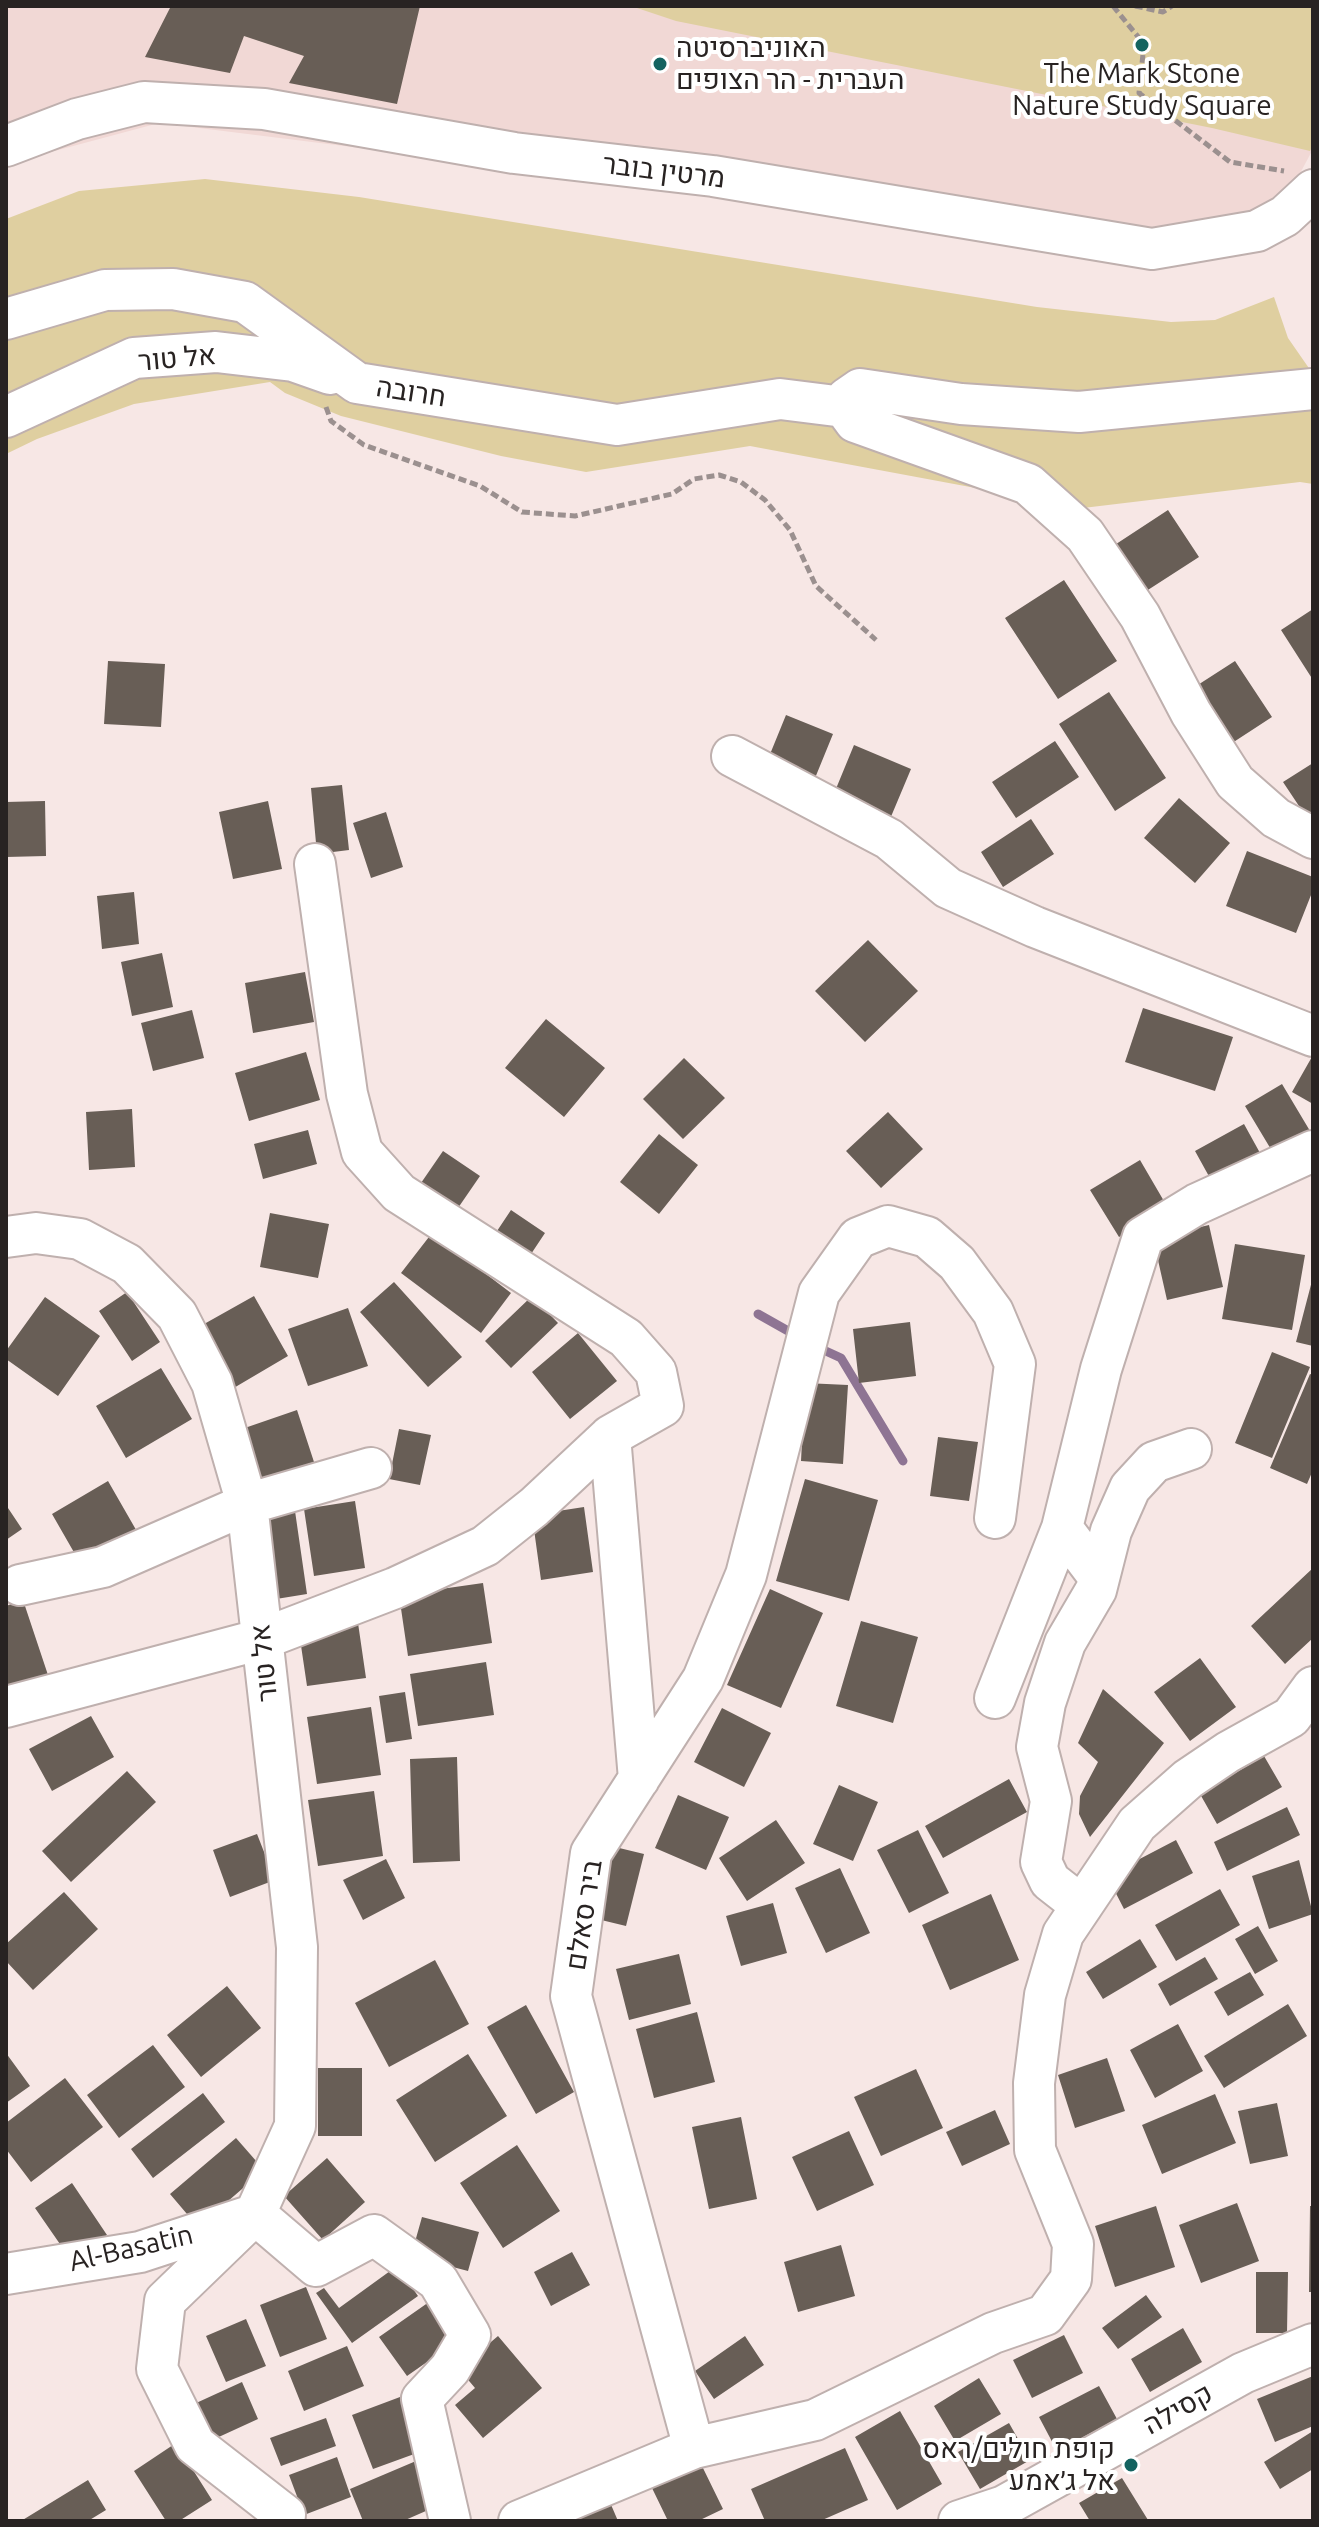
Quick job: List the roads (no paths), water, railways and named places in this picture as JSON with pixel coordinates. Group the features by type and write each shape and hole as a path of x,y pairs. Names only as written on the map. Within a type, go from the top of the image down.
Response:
{"street":[{"name":"מרטין בובר","path":"6,146 77,119 144,102 264,109 514,153 713,176 1152,249 1257,231 1285,216 1309,188"},
{"name":"חרובה","path":"6,319 105,290 173,289 245,302 357,383 617,425 780,399 844,407"},
{"name":"אל טור","path":"6,417 134,358 216,352 293,361 357,383"},
{"path":"1313,389 1079,412 961,404 860,389 847,398 844,407 855,422 1028,484 1085,535 1140,616 1191,713 1235,782 1276,818 1313,838"},
{"path":"732,756 889,839 948,888 1035,927 1313,1036"},
{"path":"6,1707 262,1639 395,1588 485,1546 534,1507 610,1436 663,1406 656,1372 626,1338 399,1193 362,1152 347,1094 315,864"},
{"path":"995,1698 1062,1528 1101,1369 1143,1237 1197,1204 1313,1151"},
{"name":"ביר סאלם","path":"694,2448 571,1996 591,1853 703,1679 746,1575 819,1293 858,1238 888,1226 927,1237 957,1263 993,1312 1015,1364 995,1518"},
{"name":"אל טור","path":"6,1237 36,1233 80,1239 127,1264 177,1315 212,1383 247,1504 297,1947 295,2126 255,2214"},
{"path":"610,1436 639,1779"},
{"path":"1082,1906 1050,1881 1041,1862 1051,1801 1037,1747 1045,1703 1065,1643 1096,1590 1111,1531 1130,1488 1154,1462 1191,1449"},
{"path":"20,1585 103,1567 247,1504 371,1468"},
{"path":"1062,1528 1099,1577"},
{"path":"519,2521 694,2448 815,2420 993,2333 1045,2315 1071,2279 1073,2244 1035,2150 1034,2083 1045,1995 1063,1934 1137,1824 1198,1772 1291,1717 1313,1687"},
{"path":"285,2515 195,2445 157,2369 165,2301 255,2214 316,2266 374,2235 438,2281 470,2335 450,2369 422,2399 450,2521"},
{"name":"Al-Basatin","path":"6,2274 140,2252 255,2214"},
{"name":"קסילה","path":"959,2521 1004,2506 1243,2373 1313,2344"}],"waterway":[{"path":"758,1314 797,1336"},
{"path":"817,1347 841,1358 903,1461"}],"place":[{"name":"The Mark Stone Nature Study Square","path":"1142,45"},
{"name":"האוניברסיטה העברית - הר הצופים","path":"660,64"},
{"name":"קופת חולים/ראס אל ג׳אמע","path":"1131,2465"}]}
